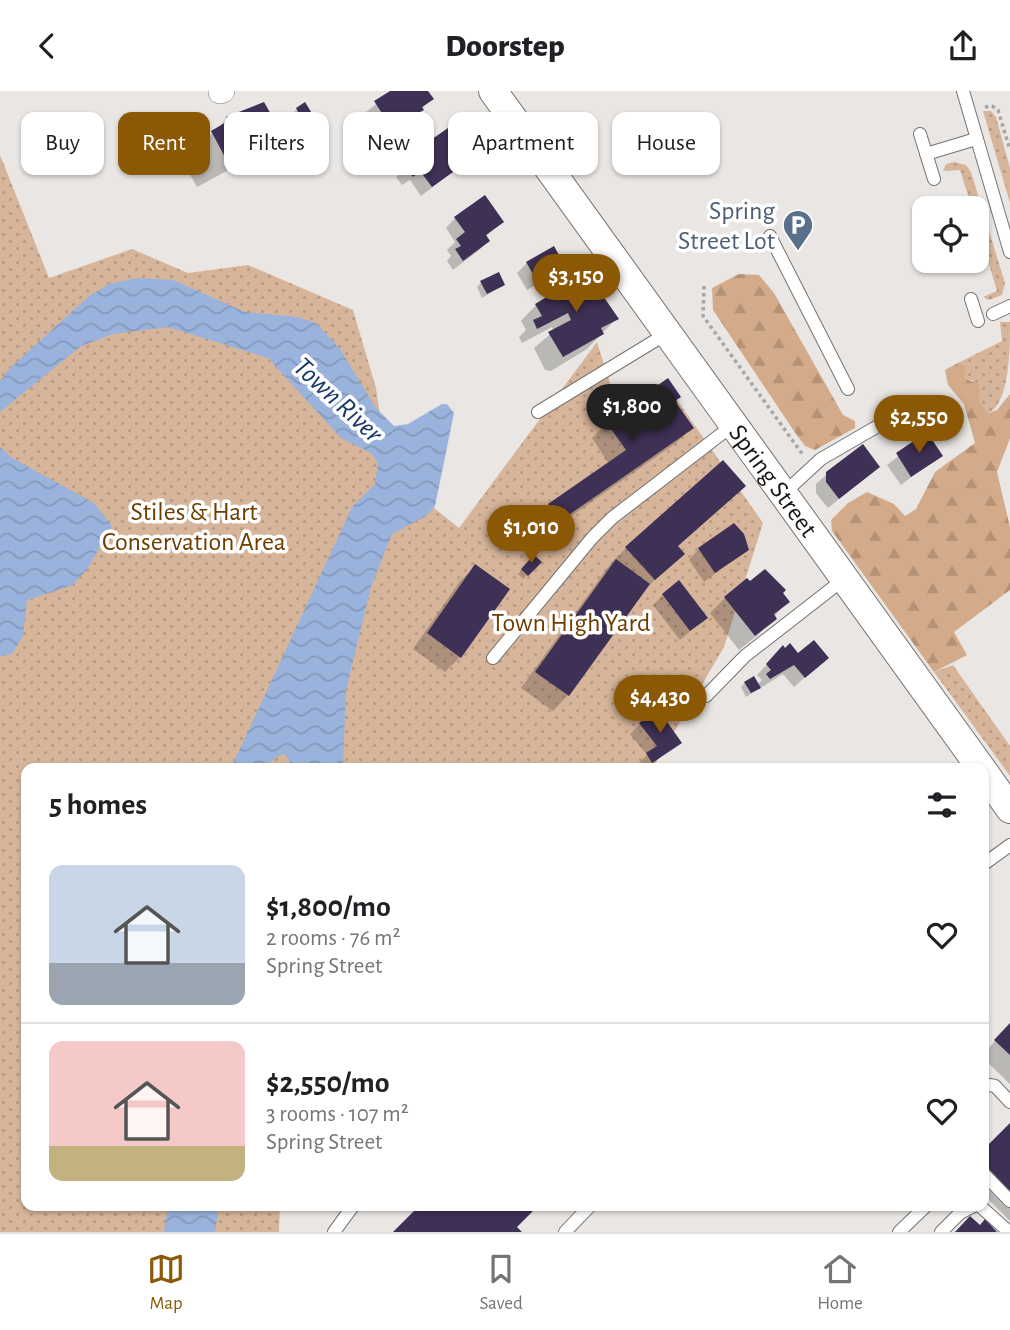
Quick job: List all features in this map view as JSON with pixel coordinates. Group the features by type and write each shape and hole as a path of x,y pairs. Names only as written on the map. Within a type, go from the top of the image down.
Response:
{"street":[{"name":"Spring Street","path":"493,91 977,763"},
{"name":"Spring Street","path":"989,780 1010,809"}],"lane":[{"path":"963,91 1010,252"},
{"path":"920,134 934,179"},
{"path":"926,154 976,139"},
{"path":"770,236 848,389"},
{"path":"971,299 978,321"},
{"path":"993,314 1010,306"},
{"path":"538,412 666,334"},
{"path":"783,494 821,459 890,419 912,411 928,410 946,423"},
{"path":"493,658 592,538 612,518 733,425"},
{"path":"706,697 745,656 844,579"},
{"path":"989,860 1010,845"},
{"path":"989,1085 995,1086 1010,1103"},
{"path":"989,1179 1010,1201"},
{"path":"334,1232 349,1211"},
{"path":"565,1232 585,1211"},
{"path":"899,1232 921,1211"},
{"path":"941,1232 964,1211"},
{"path":"986,1211 1009,1232"}],"path":[{"path":"985,107 992,106 998,110 1010,150"},
{"path":"704,286 704,316 812,468"}],"green space":[{"path":"983,111 991,111 996,117 1010,168 1010,203"},
{"name":"Stiles & Hart Conservation Area","path":"0,155 49,278 132,249 188,273 248,265 353,310 376,388 388,471 459,528 597,342 617,405 677,400 763,523 724,647 656,763 21,763 21,1211 280,1211 279,1232 0,1232"},
{"path":"954,162 966,165 978,196 968,196 960,170 943,171 946,164"},
{"path":"989,231 1005,283 1002,295 989,300 983,297 997,291 989,264"},
{"path":"739,274 759,275 774,293 843,415 855,421 855,428 815,450 805,446 713,310 712,288"},
{"path":"1000,322 1010,322 1007,373 1001,398 989,413 979,401 973,381 965,378 965,366 960,362 1002,341"},
{"path":"960,362 965,366 965,378 979,385 979,401 989,413 997,410 1010,394 1010,438 997,472 1010,527 1010,590 954,632 967,655 934,672 832,531 831,520 848,503 867,492 894,504 905,516 916,509 935,472 975,443 964,404 948,385 945,370"},
{"path":"953,665 1010,746 1010,776 934,672"}],"water":[{"name":"Town River","path":"138,278 173,280 245,312 298,317 316,323 340,349 376,408 394,426 408,424 442,404 447,404 454,413 435,506 426,516 392,534 371,587 346,690 343,763 291,763 284,753 268,763 233,763 352,507 375,484 378,463 371,453 341,438 268,358 168,327 113,334 81,346 0,412 0,381 10,368 89,296 109,284"},
{"path":"0,447 12,458 94,503 112,526 88,568 73,585 27,600 23,636 12,654 0,656"},
{"path":"167,1211 218,1211 215,1232 164,1232"}],"building":[{"path":"390,91 428,91 434,99 422,107 424,110 420,112 381,112 374,101"},
{"path":"264,102 270,112 239,112"},
{"path":"305,102 311,112 298,112 296,108"},
{"path":"224,123 224,155 211,131"},
{"path":"448,128 449,175 432,187 423,175 434,175 434,138"},
{"path":"485,195 504,222 486,235 490,241 463,261 455,249 461,246 456,239 465,232 454,217"},
{"path":"554,246 565,266 537,281 526,262"},
{"path":"499,272 505,285 487,294 480,281"},
{"path":"587,273 619,319 601,328 604,334 563,357 548,332 571,320 568,313 537,329 533,320 542,316 535,304"},
{"path":"668,378 681,397 675,401 694,428 560,521 548,504 626,450 606,422"},
{"path":"927,432 943,456 911,477 896,453"},
{"path":"863,444 880,467 839,499 826,482 826,472"},
{"path":"723,460 746,486 678,546 685,554 655,580 625,547"},
{"path":"734,523 744,534 749,550 715,573 698,548"},
{"path":"534,555 542,562 528,576 521,569"},
{"path":"616,559 650,584 569,696 535,672"},
{"path":"475,564 510,589 461,658 427,633"},
{"path":"765,569 786,590 783,593 790,602 774,614 777,619 755,636 724,597 747,578 750,581"},
{"path":"679,580 708,618 690,631 662,594"},
{"path":"814,640 829,658 805,678 794,665 770,679 766,674 771,670 766,664 783,645 785,648 790,643 798,653"},
{"path":"754,676 761,688 751,693 744,682"},
{"path":"658,709 682,743 652,763 646,753 657,746 639,723"},
{"path":"1010,1023 1010,1055 994,1040"},
{"path":"1010,1123 1010,1191 989,1169 989,1144"},
{"path":"414,1211 533,1211 517,1227 522,1232 393,1232"},
{"path":"970,1216 980,1225 985,1219 997,1232 955,1232"}],"place":[{"name":"Spring Street Lot","path":"798,252"}],"park label":[{"name":"Town High Yard","path":"571,622"}]}
